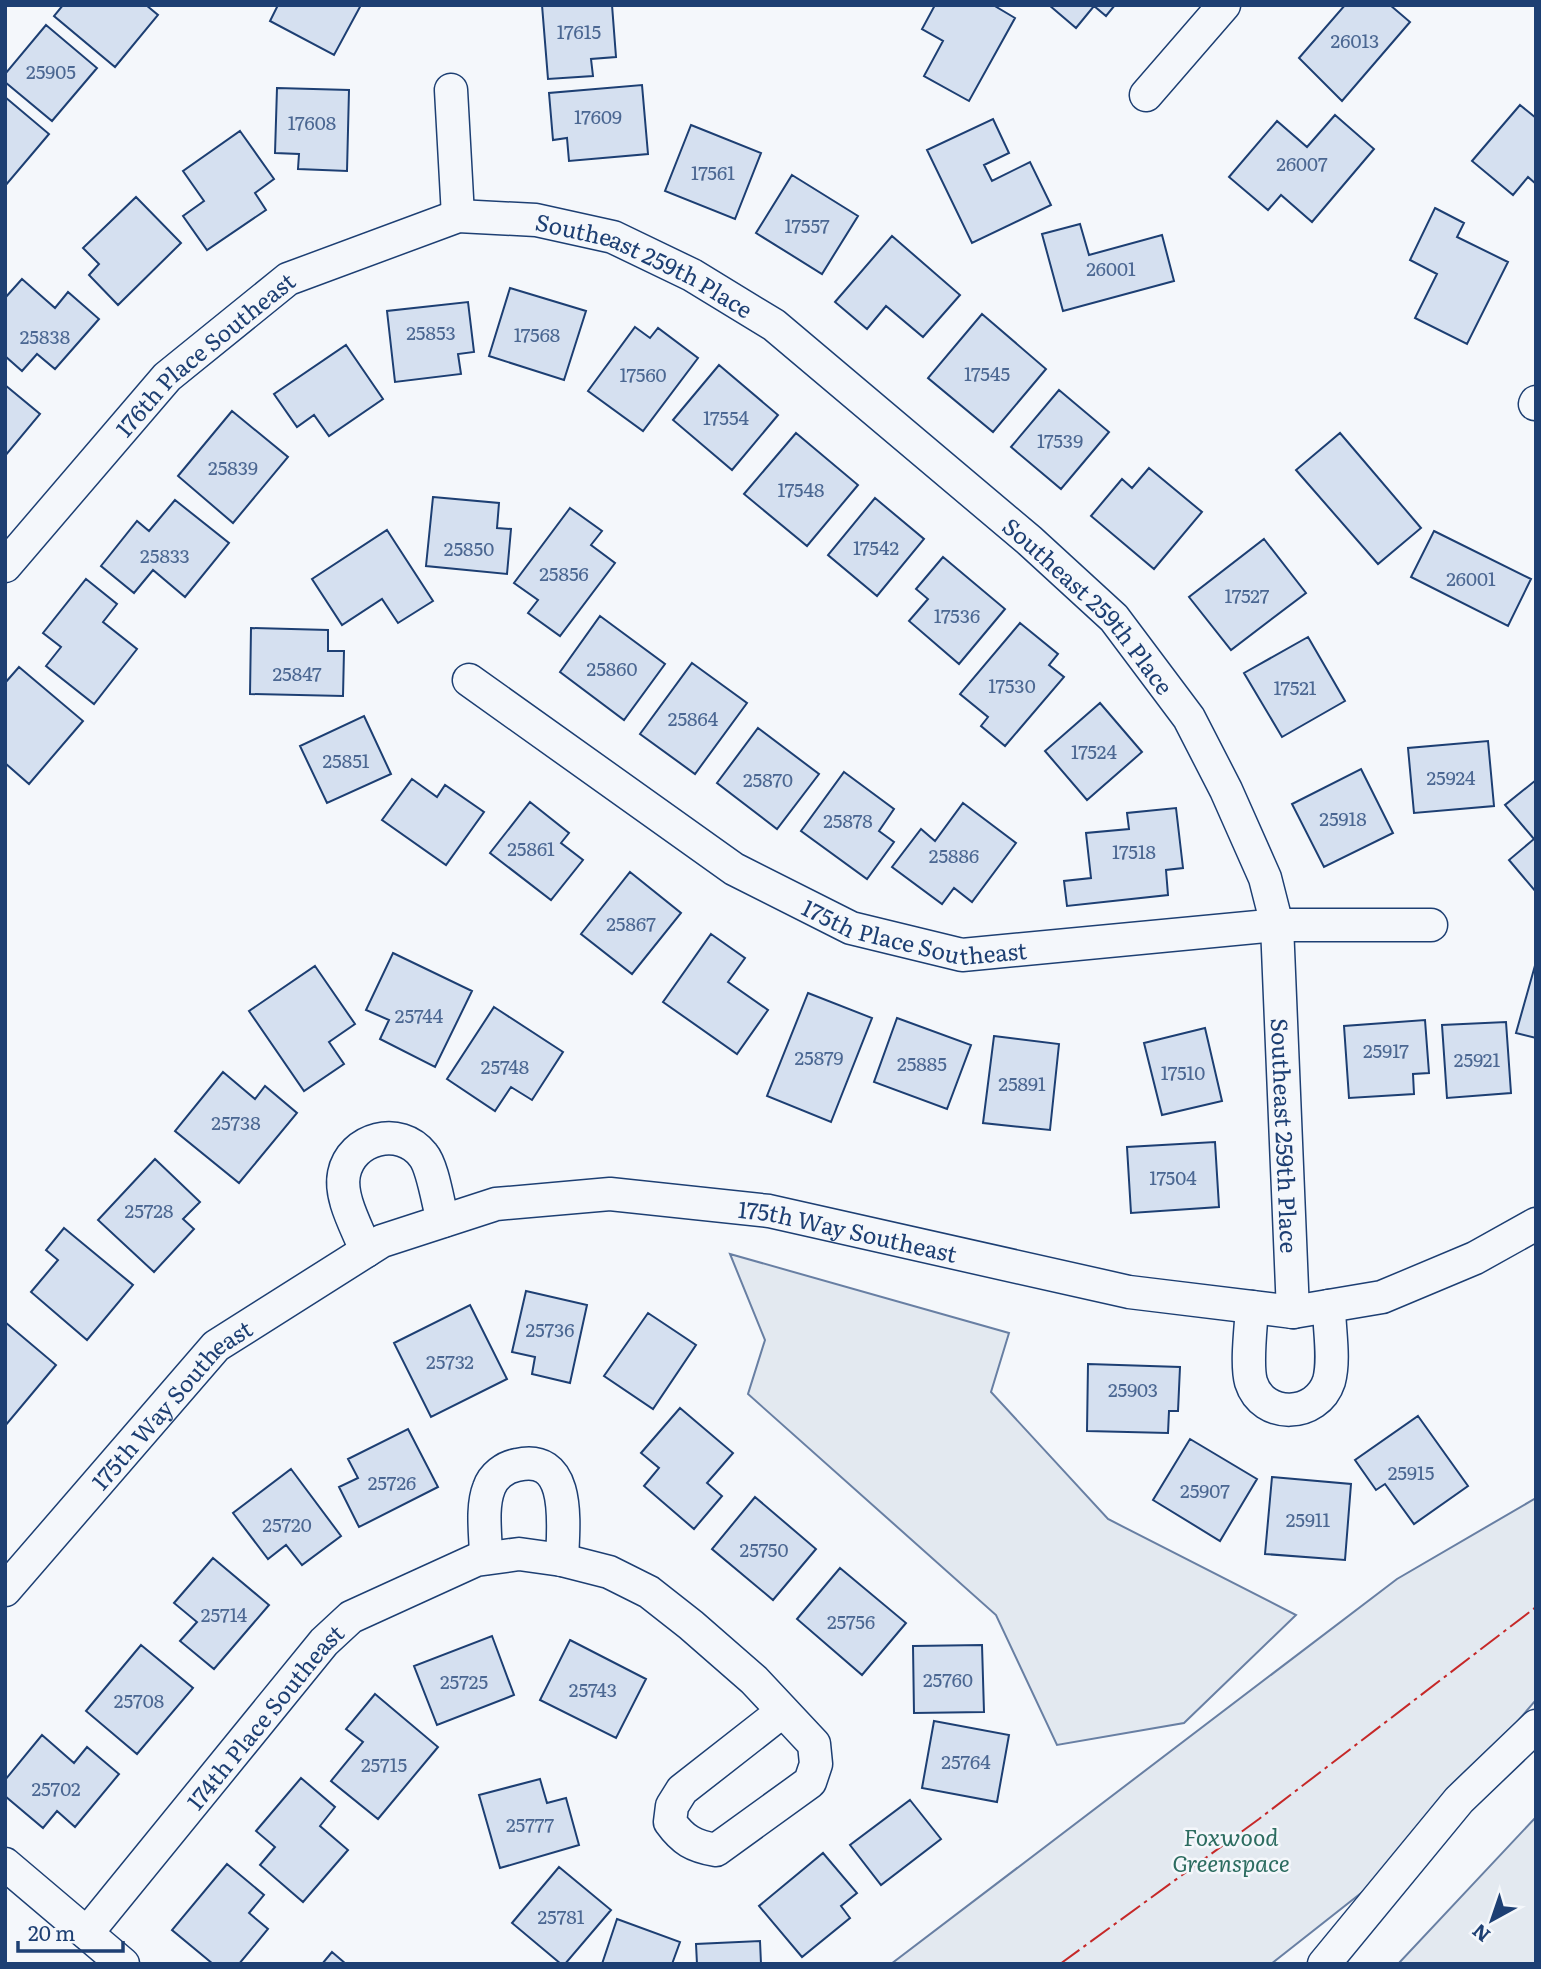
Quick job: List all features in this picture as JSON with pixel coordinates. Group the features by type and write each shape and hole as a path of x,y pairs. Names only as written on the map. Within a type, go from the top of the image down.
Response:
{"street":[{"path":"1146,95 1224,5"},
{"path":"452,90 458,216"},
{"name":"176th Place Southeast","path":"5,566 167,377 288,279 458,216"},
{"name":"Southeast 259th Place","path":"458,216 536,220 613,237 692,275 774,325 1030,541 1114,618 1189,718 1226,790 1265,877 1277,925 1293,1312"},
{"name":"175th Place Southeast","path":"469,680 734,869 851,928 962,955 1277,925 1431,925"},
{"path":"366,1251 344,1189 349,1161 369,1142 384,1138 400,1139 415,1146 425,1157 443,1221"},
{"name":"175th Way Southeast","path":"5,1590 216,1346 382,1241 496,1204 610,1194 769,1211 1129,1292 1293,1312 1382,1297 1475,1258 1536,1224"},
{"path":"1252,1307 1250,1380 1264,1401 1288,1411 1314,1403 1324,1393 1329,1380 1329,1306"},
{"path":"486,1558 486,1498 489,1485 508,1467 521,1464 546,1470 561,1490 562,1560"},
{"name":"174th Place Southeast","path":"87,1933 333,1633 351,1617 383,1600 486,1558 519,1554 562,1560 609,1572 649,1592 722,1652 783,1712 814,1744 816,1764 810,1782 716,1850 698,1847 682,1839 670,1822 672,1806 682,1790 783,1712"},
{"path":"1324,1964 1459,1800 1536,1726"},
{"path":"5,1864 123,1964"}],"green space":[{"path":"730,1254 1009,1333 991,1392 1108,1519 1296,1615 1184,1723 1057,1745 996,1615 748,1394 765,1340"},
{"name":"Foxwood Greenspace","path":"1536,1498 1536,1700 1384,1875 1271,1964 891,1964 1397,1579"},
{"path":"1536,1817 1536,1964 1398,1964"}],"building":[{"path":"63,5 146,5 158,15 115,67 54,16"},
{"path":"278,5 361,5 334,55 270,21"},
{"path":"542,5 612,5 616,57 591,59 593,76 548,79"},
{"path":"935,5 993,5 1015,18 969,101 924,76 943,41 922,29"},
{"path":"1049,5 1115,5 1106,16 1094,6 1076,28"},
{"path":"1345,5 1390,5 1410,22 1342,101 1299,58"},
{"path":"46,25 97,68 52,121 5,82 5,74"},
{"path":"642,85 648,154 569,161 567,138 553,140 549,93"},
{"path":"277,88 349,90 347,171 298,169 299,154 275,153"},
{"path":"5,97 49,134 5,186"},
{"path":"1520,105 1536,118 1536,184 1528,177 1513,195 1472,161"},
{"path":"1335,115 1374,149 1312,222 1281,195 1268,210 1229,177 1277,121 1307,147"},
{"path":"993,119 1009,153 984,165 992,181 1030,162 1051,205 972,243 927,150"},
{"path":"691,125 761,153 735,219 665,191"},
{"path":"240,131 274,179 255,193 266,210 207,250 183,216 204,201 183,171"},
{"path":"792,175 858,216 822,274 756,233"},
{"path":"136,197 181,243 118,305 89,275 99,264 83,248"},
{"path":"1435,208 1464,223 1457,237 1508,262 1467,344 1415,318 1437,274 1410,260"},
{"path":"1080,224 1089,255 1162,235 1174,281 1063,311 1042,234"},
{"path":"892,236 960,295 923,337 886,306 867,329 835,302"},
{"path":"22,279 55,308 68,292 99,319 55,369 37,354 22,371 5,356 5,298"},
{"path":"510,288 586,311 564,380 489,356"},
{"path":"468,302 474,352 458,354 461,374 395,382 387,311"},
{"path":"982,314 1046,369 993,432 928,378"},
{"path":"635,327 650,338 658,328 698,358 643,431 588,391"},
{"path":"346,345 383,399 329,436 314,415 297,427 274,394"},
{"path":"719,365 778,415 732,470 673,420"},
{"path":"5,385 40,414 5,456"},
{"path":"1059,390 1109,432 1061,489 1011,447"},
{"path":"232,411 288,457 233,523 178,476"},
{"path":"796,433 858,485 807,546 744,494"},
{"path":"1340,433 1421,528 1378,564 1296,470"},
{"path":"1149,468 1202,512 1154,569 1091,516 1122,479 1132,488"},
{"path":"433,497 499,503 497,528 511,529 507,574 426,566"},
{"path":"875,498 924,539 877,596 828,555"},
{"path":"175,500 229,543 185,597 153,570 134,593 101,566 137,521 149,531"},
{"path":"570,508 602,531 591,545 615,563 560,636 528,613 538,600 514,583"},
{"path":"387,530 433,601 398,623 382,599 342,625 312,579"},
{"path":"1434,531 1531,579 1508,626 1411,577"},
{"path":"1264,539 1306,593 1231,650 1189,597"},
{"path":"943,557 1005,609 959,664 909,621 928,599 916,589"},
{"path":"86,579 117,604 103,622 137,649 94,704 46,666 61,647 43,633"},
{"path":"600,616 665,664 624,720 560,672"},
{"path":"1020,623 1058,654 1049,665 1064,677 1005,746 981,726 988,717 960,694"},
{"path":"251,628 328,630 328,651 344,651 343,696 250,694"},
{"path":"1308,637 1345,701 1282,737 1244,673"},
{"path":"692,663 747,703 695,774 640,734"},
{"path":"19,667 83,721 29,784 5,763 5,683"},
{"path":"1100,703 1142,752 1087,800 1045,751"},
{"path":"364,716 391,774 327,803 300,746"},
{"path":"758,728 819,774 777,829 717,783"},
{"path":"1488,741 1494,806 1414,813 1408,748"},
{"path":"1361,769 1393,833 1324,867 1292,804"},
{"path":"844,772 894,809 879,831 894,842 867,879 801,831"},
{"path":"412,779 437,797 445,785 484,812 446,865 382,820"},
{"path":"1536,780 1536,892 1509,860 1534,839 1505,805"},
{"path":"530,802 569,833 561,843 583,860 551,900 490,853"},
{"path":"963,803 1016,843 972,902 954,888 942,904 892,867 921,829 935,841"},
{"path":"1176,808 1183,868 1166,870 1168,895 1067,906 1064,881 1091,878 1086,833 1129,829 1127,813"},
{"path":"630,872 681,913 632,974 581,934"},
{"path":"711,934 745,958 728,982 768,1010 737,1054 663,1002"},
{"path":"393,953 472,991 435,1067 380,1039 389,1020 366,1010"},
{"path":"1536,962 1536,1038 1516,1033"},
{"path":"315,966 355,1024 329,1042 344,1064 304,1091 249,1011"},
{"path":"808,993 872,1018 831,1122 767,1096"},
{"path":"494,1007 563,1052 532,1100 511,1087 495,1111 447,1079"},
{"path":"897,1018 971,1045 947,1109 874,1082"},
{"path":"1425,1020 1429,1073 1413,1074 1414,1094 1349,1098 1344,1026"},
{"path":"1506,1022 1511,1093 1447,1098 1442,1025"},
{"path":"1205,1028 1222,1101 1162,1115 1144,1043"},
{"path":"994,1036 1059,1044 1050,1130 983,1123"},
{"path":"223,1072 255,1099 265,1086 297,1113 239,1183 175,1131"},
{"path":"1215,1142 1219,1207 1131,1213 1127,1147"},
{"path":"155,1159 200,1202 183,1219 194,1229 154,1272 98,1220"},
{"path":"64,1228 133,1285 87,1340 31,1292 58,1260 46,1250"},
{"path":"526,1291 587,1305 570,1383 532,1374 535,1357 512,1352"},
{"path":"470,1305 507,1379 431,1417 394,1343"},
{"path":"648,1313 696,1345 653,1409 604,1376"},
{"path":"5,1322 56,1365 5,1426"},
{"path":"1088,1364 1180,1367 1178,1411 1169,1411 1168,1433 1087,1431"},
{"path":"680,1408 733,1453 707,1483 722,1496 694,1529 644,1486 659,1468 641,1453"},
{"path":"1418,1416 1468,1486 1414,1524 1385,1484 1376,1490 1355,1460"},
{"path":"408,1429 438,1487 359,1527 339,1487 358,1478 348,1459"},
{"path":"1190,1439 1257,1479 1220,1541 1153,1500"},
{"path":"291,1469 341,1536 302,1565 286,1545 268,1559 233,1513"},
{"path":"1272,1477 1351,1484 1345,1560 1265,1554"},
{"path":"755,1497 816,1549 773,1600 712,1549"},
{"path":"213,1558 269,1605 214,1669 180,1641 197,1622 174,1603"},
{"path":"840,1568 906,1623 862,1675 797,1619"},
{"path":"492,1636 514,1695 437,1725 414,1666"},
{"path":"570,1640 646,1679 616,1738 540,1700"},
{"path":"141,1645 193,1688 137,1754 86,1711"},
{"path":"982,1645 984,1712 914,1713 913,1646"},
{"path":"375,1694 438,1747 378,1819 331,1781 363,1742 346,1729"},
{"path":"934,1721 1009,1735 997,1802 922,1788"},
{"path":"42,1735 74,1763 87,1747 119,1774 75,1827 57,1811 43,1828 5,1796 5,1780"},
{"path":"301,1778 335,1807 320,1826 348,1850 303,1902 260,1865 275,1847 256,1831"},
{"path":"540,1779 547,1803 566,1798 579,1845 500,1868 479,1795"},
{"path":"910,1800 941,1839 881,1885 850,1845"},
{"path":"823,1853 857,1893 841,1906 850,1918 802,1957 759,1906"},
{"path":"227,1864 264,1895 249,1913 268,1929 239,1964 213,1964 172,1930"},
{"path":"559,1867 611,1910 565,1964 561,1964 512,1923"},
{"path":"617,1919 680,1942 672,1964 602,1964"},
{"path":"760,1941 761,1964 697,1964 696,1944"},
{"path":"332,1952 346,1964 322,1964"}],"power":[{"path":"1060,1964 1259,1819 1536,1607"}]}
